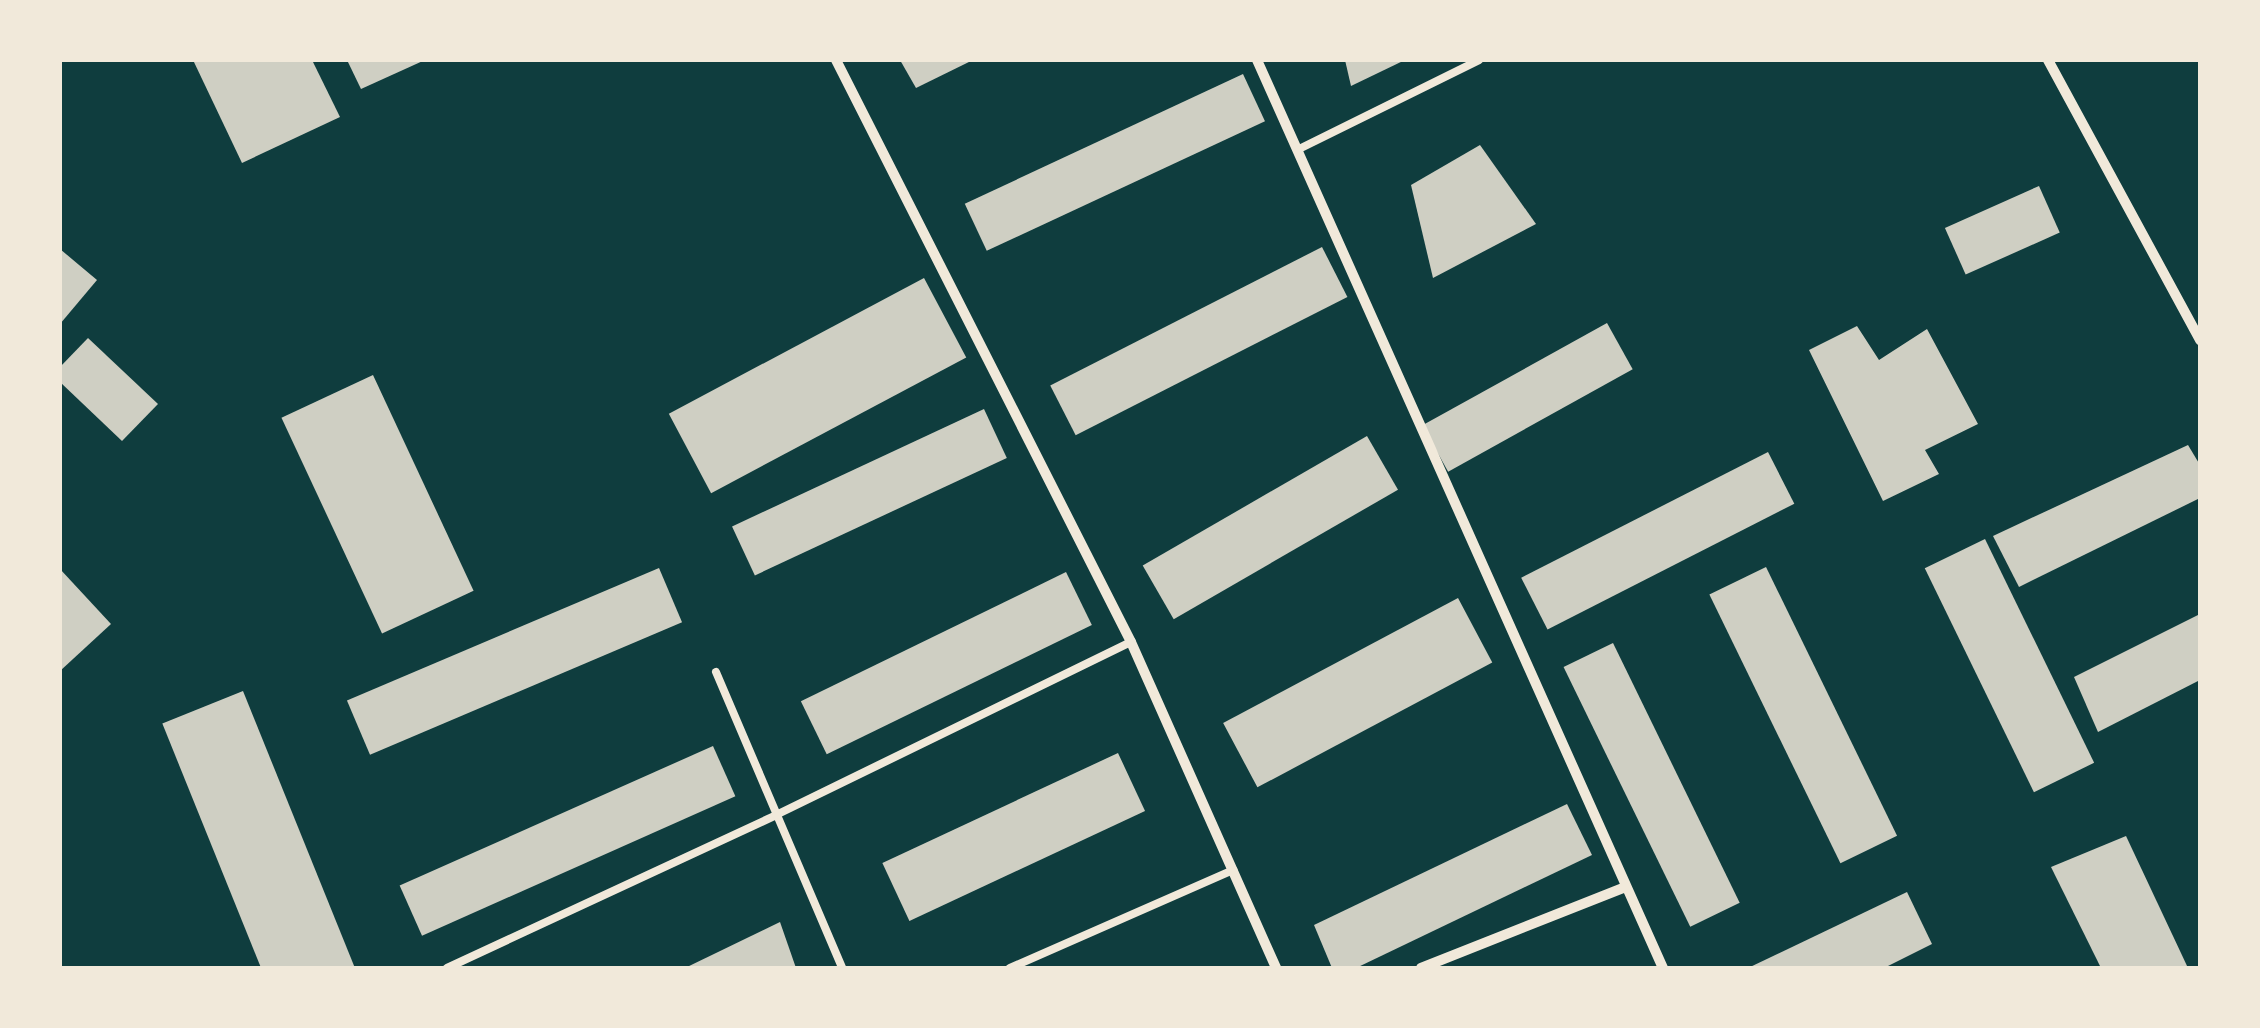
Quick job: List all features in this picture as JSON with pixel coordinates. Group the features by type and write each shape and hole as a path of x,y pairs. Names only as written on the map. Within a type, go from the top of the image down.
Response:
{"street":[{"path":"836,60 1131,642 1276,968"},
{"path":"1256,60 1662,968"},
{"path":"2048,60 2200,340"},
{"path":"1421,968 1626,887"}],"lane":[{"path":"1297,150 1479,60"},
{"path":"447,968 776,815 1131,642"},
{"path":"716,672 842,968"},
{"path":"1010,968 1233,870"}],"building":[{"path":"193,60 312,60 340,117 242,163"},
{"path":"347,60 425,60 361,89"},
{"path":"900,60 973,60 916,88"},
{"path":"1345,60 1405,60 1351,86"},
{"path":"1243,74 1265,121 987,251 965,204"},
{"path":"1480,145 1536,224 1433,278 1411,185"},
{"path":"2039,186 2060,233 1966,274 1945,228"},
{"path":"1322,247 1347,297 1076,435 1050,385"},
{"path":"60,249 97,280 60,324"},
{"path":"924,278 966,357 711,493 669,414"},
{"path":"1607,323 1633,369 1448,472 1422,425"},
{"path":"1857,326 1879,360 1927,329 1978,424 1925,450 1939,474 1883,501 1809,350"},
{"path":"88,338 158,404 122,441 60,382 60,367"},
{"path":"373,375 474,591 382,633 281,418"},
{"path":"984,409 1007,458 755,575 732,526"},
{"path":"1367,436 1398,490 1174,619 1143,566"},
{"path":"2188,445 2200,465 2200,498 2019,587 1993,536"},
{"path":"1768,452 1794,504 1548,629 1521,578"},
{"path":"1985,539 2094,763 2034,792 1925,568"},
{"path":"1766,567 1897,836 1840,863 1709,595"},
{"path":"659,568 682,622 370,755 347,700"},
{"path":"60,569 111,624 60,671"},
{"path":"1066,572 1092,625 827,754 801,701"},
{"path":"1458,598 1492,662 1257,787 1223,723"},
{"path":"2200,614 2200,680 2098,732 2074,677"},
{"path":"1613,643 1740,903 1690,927 1564,667"},
{"path":"243,691 355,967 261,968 162,724"},
{"path":"713,746 735,796 422,936 400,886"},
{"path":"1118,753 1145,811 909,921 882,863"},
{"path":"1567,804 1592,855 1356,968 1332,968 1314,925"},
{"path":"2126,836 2188,968 2101,968 2051,867"},
{"path":"1907,892 1932,944 1884,968 1748,968"},
{"path":"780,922 796,968 685,968"}]}
